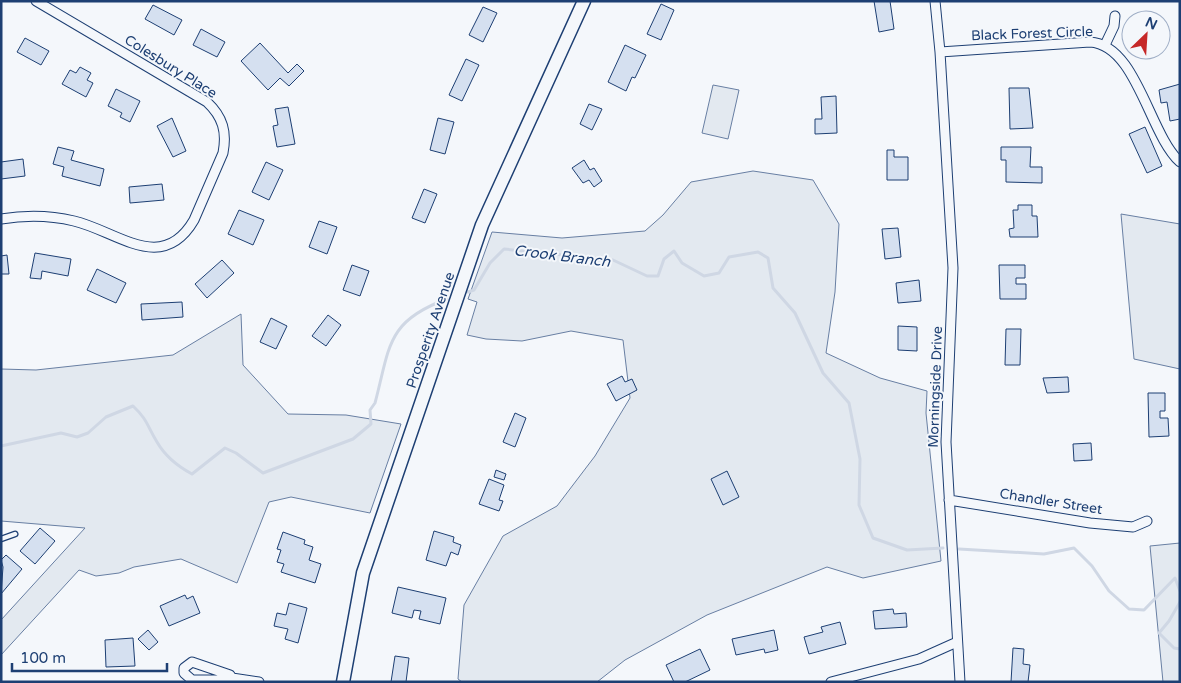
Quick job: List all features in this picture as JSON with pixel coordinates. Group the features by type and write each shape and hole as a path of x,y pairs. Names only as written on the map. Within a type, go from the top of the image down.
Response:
{"main road":[{"name":"Prosperity Avenue","path":"343,682 363,573 476,243 498,186 584,1"}],"street":[{"name":"Colesbury Place","path":"1,219 36,215 55,216 77,221 139,246 160,247 171,244 181,238 194,220 223,153 225,143 222,120 207,102 36,1"},
{"name":"Morningside Drive","path":"935,1 940,52 953,268 946,400 949,500 960,682"},
{"path":"1105,45 1112,31 1115,16"},
{"name":"Black Forest Circle","path":"940,52 1090,42 1105,45 1124,65 1167,147 1180,162"},
{"name":"Chandler Street","path":"949,500 1090,522 1133,526 1147,521"},
{"path":"831,682 911,661 957,642"},
{"path":"232,678 230,675 197,663 192,662 184,668 187,678 192,680 231,680 232,678 259,682"}],"lane":[{"path":"1,539 15,534"}],"shaded area":[{"path":"713,85 739,90 728,139 702,133"},
{"path":"753,171 813,180 839,224 835,292 826,353 880,378 927,391 926,413 941,561 863,578 827,567 707,615 625,660 597,682 462,682 458,679 464,605 503,536 557,506 595,456 630,398 623,340 571,331 522,341 486,339 467,335 477,302 468,299 492,232 562,238 645,231 663,215 691,182"},
{"path":"1121,214 1180,224 1180,369 1134,359"},
{"path":"241,314 243,365 288,414 346,415 401,424 370,513 291,497 269,502 237,583 181,559 134,567 119,573 96,576 79,570 1,655 1,620 85,528 1,521 1,369 36,370 173,355"},
{"path":"1180,543 1180,682 1163,682 1150,546"}],"building":[{"path":"874,1 890,1 894,29 879,32"},
{"path":"661,4 674,10 661,40 647,34"},
{"path":"153,5 182,20 174,35 145,19"},
{"path":"483,7 497,13 483,42 469,35"},
{"path":"201,29 225,42 217,57 193,45"},
{"path":"25,38 49,51 41,65 17,52"},
{"path":"260,43 288,73 297,64 304,71 289,86 280,78 268,90 241,61"},
{"path":"625,45 646,55 635,78 632,77 626,91 608,82"},
{"path":"466,59 479,65 462,101 449,95"},
{"path":"80,67 91,73 87,80 93,83 86,97 62,84 70,70 76,73"},
{"path":"1180,84 1180,119 1170,121 1167,102 1161,103 1159,90"},
{"path":"1009,88 1029,88 1033,128 1010,129"},
{"path":"116,89 140,101 130,122 120,117 122,113 108,106"},
{"path":"836,96 837,133 815,134 815,119 822,119 821,97"},
{"path":"589,104 602,109 592,130 580,124"},
{"path":"288,107 295,144 277,147 273,126 278,125 275,109"},
{"path":"172,118 186,151 173,157 157,126"},
{"path":"438,118 454,122 445,154 430,150"},
{"path":"1145,127 1162,166 1147,173 1129,134"},
{"path":"58,147 74,151 71,160 104,169 100,186 62,176 64,167 53,164"},
{"path":"1001,147 1031,147 1030,167 1042,167 1042,183 1006,182 1006,160 1001,160"},
{"path":"887,150 894,150 894,157 908,157 908,180 887,180"},
{"path":"23,159 25,176 1,179 1,162"},
{"path":"584,160 590,170 594,168 602,181 594,187 589,180 583,183 572,168"},
{"path":"266,162 283,170 269,200 252,192"},
{"path":"162,184 164,200 130,203 129,187"},
{"path":"424,189 437,194 425,223 412,218"},
{"path":"1018,205 1032,205 1032,216 1037,216 1038,237 1010,237 1009,229 1014,228 1013,210 1018,210"},
{"path":"239,210 264,220 253,245 228,234"},
{"path":"319,221 337,227 327,254 309,247"},
{"path":"898,228 901,257 885,259 882,229"},
{"path":"35,253 71,259 68,276 42,271 41,279 30,278"},
{"path":"7,255 9,274 1,274 1,256"},
{"path":"222,260 234,273 207,298 195,284"},
{"path":"352,265 369,271 360,296 343,290"},
{"path":"999,265 1025,265 1025,278 1016,278 1016,284 1026,284 1026,299 1000,299"},
{"path":"97,269 126,283 116,303 87,290"},
{"path":"919,280 921,301 898,303 896,283"},
{"path":"182,302 183,317 142,320 141,304"},
{"path":"328,315 341,325 326,346 312,336"},
{"path":"271,318 287,326 276,349 260,342"},
{"path":"898,326 917,327 917,351 898,350"},
{"path":"1006,329 1021,329 1020,365 1005,365"},
{"path":"622,376 625,382 632,379 637,390 616,401 607,384"},
{"path":"1068,377 1069,392 1047,393 1043,378"},
{"path":"1148,393 1165,393 1165,411 1160,411 1160,418 1168,418 1169,436 1149,437"},
{"path":"515,413 526,418 515,447 503,442"},
{"path":"1091,443 1092,460 1074,461 1073,444"},
{"path":"496,470 506,474 504,480 494,477"},
{"path":"727,471 739,497 723,505 711,479"},
{"path":"489,479 504,485 499,500 503,501 499,511 479,504"},
{"path":"40,528 55,541 35,564 20,551"},
{"path":"434,531 454,537 453,542 461,545 458,555 451,552 446,566 426,560"},
{"path":"283,532 305,540 304,544 313,547 309,560 321,564 315,583 281,572 284,564 277,562 281,550 277,549"},
{"path":"6,555 22,569 1,594 3,567 1,560"},
{"path":"398,587 446,598 440,624 419,619 421,611 414,610 412,618 392,613"},
{"path":"185,595 187,599 193,596 200,613 169,626 160,606"},
{"path":"289,603 307,608 298,643 285,639 288,629 274,626 277,613 286,615"},
{"path":"893,609 894,614 906,613 907,627 875,629 873,611"},
{"path":"840,622 846,644 809,654 804,637 823,632 821,627"},
{"path":"148,630 158,642 149,650 138,639"},
{"path":"774,630 778,650 765,653 764,649 736,655 732,639"},
{"path":"133,638 135,666 106,667 105,640"},
{"path":"1013,648 1024,649 1023,664 1030,665 1028,682 1011,682"},
{"path":"700,649 710,670 685,682 674,682 666,665"},
{"path":"395,656 409,658 406,682 391,682"}],"waterway":[{"name":"Crook Branch","path":"468,292 474,290 490,263 504,249 613,260 647,276 658,276 664,259 674,251 682,263 704,276 719,273 729,257 758,252 768,258 773,288 795,313 823,373 849,403 860,459 859,505 873,538 907,550 943,548"},
{"name":"Crook Branch","path":"1,446 61,433 77,437 88,433 106,417 133,406 145,419 164,452 192,474 225,448 236,453 263,473 353,439 371,424 370,410 375,403 388,351 394,338 401,327 412,317 427,307 447,299"},
{"name":"Crook Branch","path":"959,549 1044,554 1074,548 1092,566 1109,591 1129,609 1144,610 1175,578 1180,591"},
{"name":"Crook Branch","path":"1180,602 1169,621 1159,633 1174,648 1180,649"}]}
